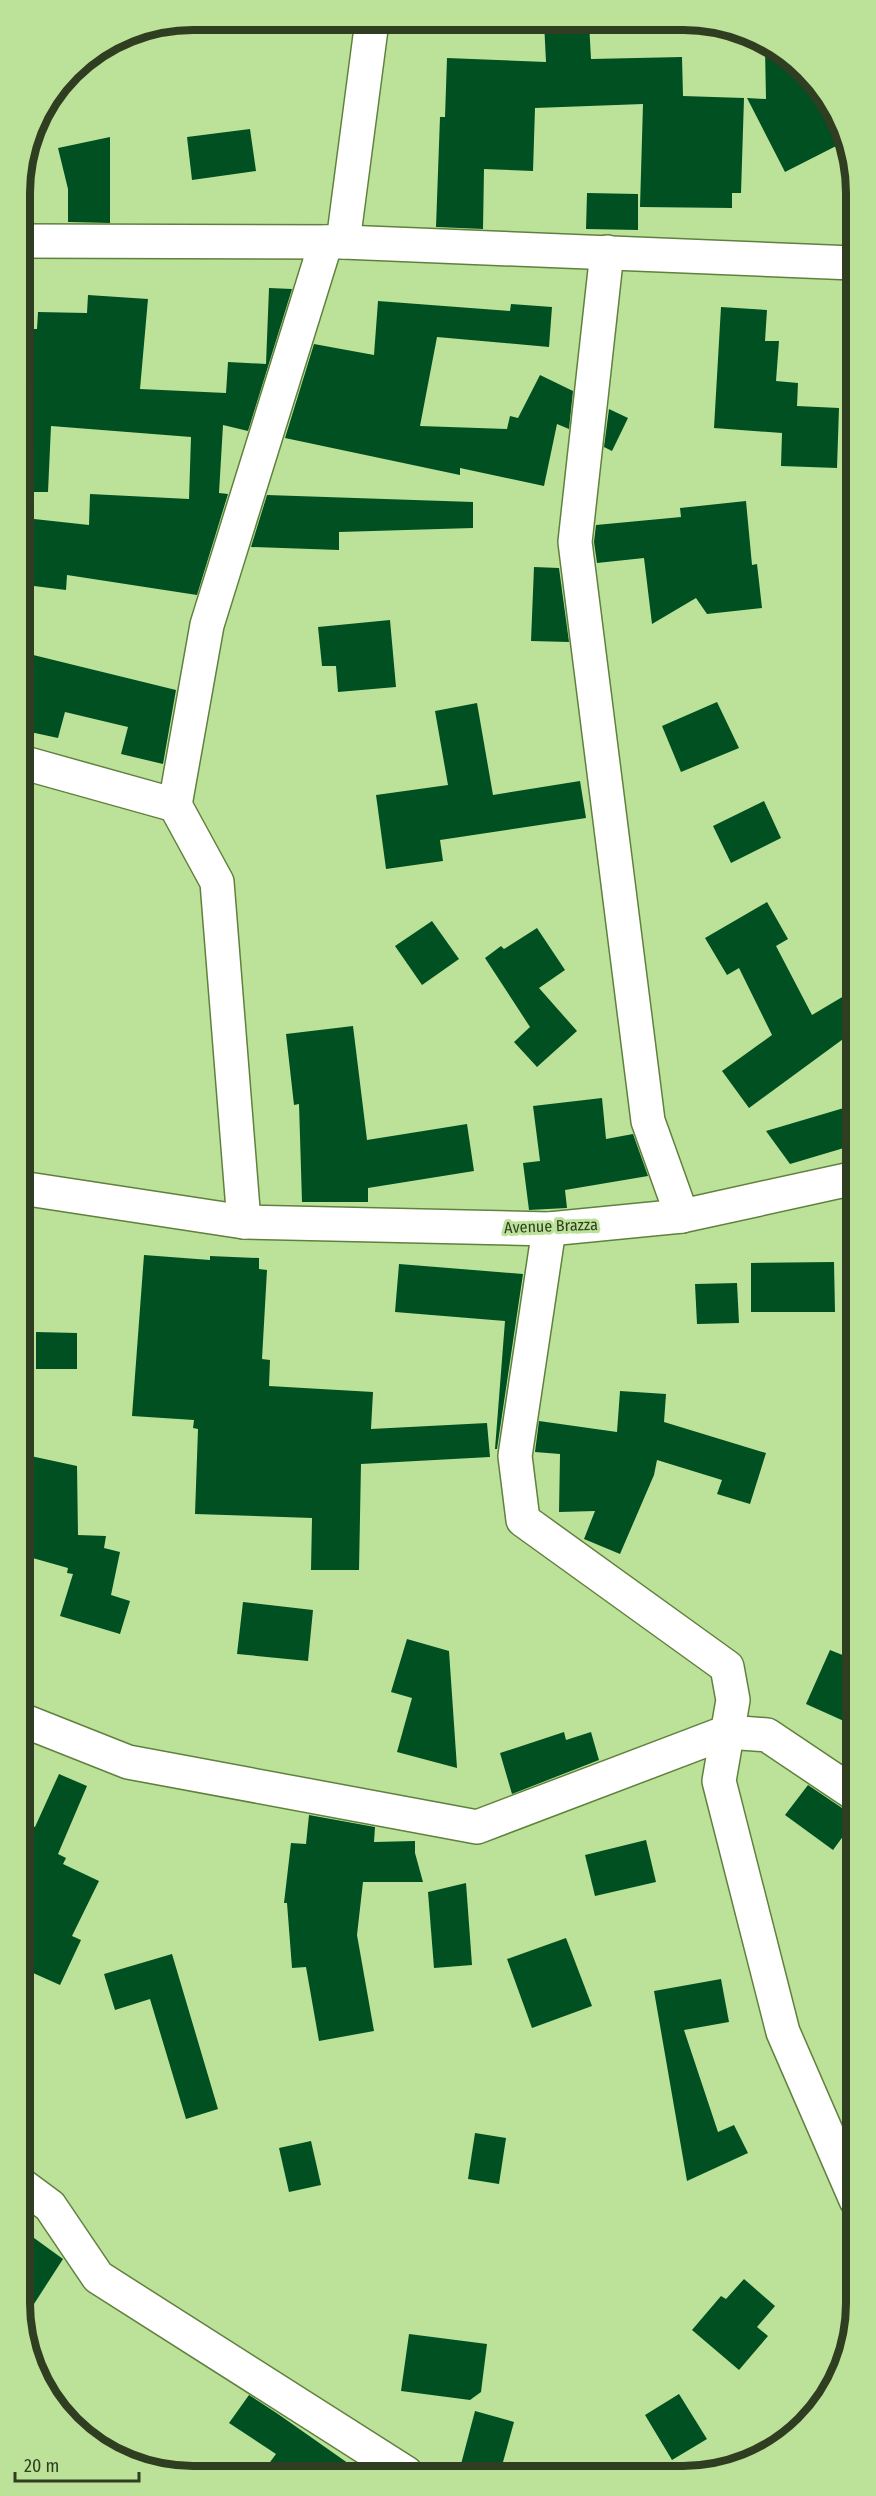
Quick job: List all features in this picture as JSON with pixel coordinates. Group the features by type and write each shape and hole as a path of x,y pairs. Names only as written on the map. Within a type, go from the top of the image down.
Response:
{"street":[{"path":"244,1222 217,882 175,805 207,625 334,242 370,30"},
{"path":"30,241 334,242 846,263"},
{"path":"607,252 575,542 648,1121 682,1216"},
{"path":"30,765 175,805"},
{"name":"Avenue Brazza","path":"30,1189 244,1222 549,1230 682,1216 846,1180"},
{"path":"549,1230 515,1456 523,1520 727,1667 733,1700 719,1781 783,2032 846,2177"},
{"path":"30,1723 128,1762 477,1827 727,1732 767,1735 846,1788"},
{"path":"30,2191 50,2206 98,2277 395,2466"}],"building":[{"path":"544,30 589,30 591,59 682,57 683,96 744,98 741,193 732,193 732,208 640,207 643,104 535,108 533,171 484,169 483,229 436,227 440,117 445,117 447,58 546,62"},
{"path":"765,53 782,64 806,86 829,121 838,145 785,172 747,98 766,99"},
{"path":"250,129 256,171 192,180 187,137"},
{"path":"110,137 110,223 68,222 68,189 58,148"},
{"path":"587,193 638,194 638,230 586,229"},
{"path":"269,288 292,289 248,431 223,425 219,493 228,494 197,595 67,575 66,590 30,586 30,552 34,519 89,525 90,494 189,499 191,437 51,426 48,492 30,492 30,329 37,329 38,312 87,313 88,295 148,299 140,389 226,393 228,362 266,364"},
{"path":"378,301 510,311 511,304 552,307 549,347 437,337 420,426 507,429 510,416 518,418 540,375 573,391 569,429 557,424 544,486 460,468 460,475 285,438 314,344 374,355"},
{"path":"721,307 767,310 765,341 779,341 776,381 798,383 797,406 839,408 837,468 781,466 782,433 714,428"},
{"path":"609,409 628,418 612,451 604,447"},
{"path":"267,495 473,502 473,528 339,532 339,550 251,547"},
{"path":"746,501 752,565 757,564 762,608 707,614 696,598 652,624 644,558 597,563 594,542 596,525 681,517 680,508"},
{"path":"534,567 559,568 569,642 531,641"},
{"path":"390,620 396,687 338,692 336,666 322,666 318,627"},
{"path":"30,654 176,690 163,764 121,754 128,727 65,712 58,738 30,732"},
{"path":"717,702 739,748 681,772 662,726"},
{"path":"477,703 493,795 580,781 586,818 440,840 443,861 386,869 376,795 448,785 435,711"},
{"path":"764,801 781,838 731,863 713,826"},
{"path":"767,902 788,939 776,946 812,1015 846,995 846,1037 749,1108 722,1071 772,1035 739,968 727,975 705,938"},
{"path":"432,921 459,959 422,985 395,946"},
{"path":"537,928 565,970 539,988 577,1031 537,1067 514,1042 530,1027 485,958 501,946 504,949"},
{"path":"353,1026 367,1140 467,1124 474,1171 368,1188 368,1202 302,1202 299,1104 294,1105 286,1034"},
{"path":"602,1098 606,1139 633,1134 648,1176 565,1190 567,1208 529,1210 523,1163 540,1161 533,1106"},
{"path":"846,1107 846,1147 790,1164 766,1131"},
{"path":"144,1255 210,1260 210,1256 259,1258 259,1269 267,1270 262,1359 270,1360 269,1386 373,1392 371,1429 487,1423 490,1457 361,1464 359,1570 311,1570 312,1518 195,1514 198,1429 193,1428 194,1420 132,1416"},
{"path":"834,1262 835,1312 751,1312 751,1263"},
{"path":"399,1264 523,1274 497,1449 495,1449 505,1321 395,1312"},
{"path":"737,1283 739,1323 697,1324 695,1284"},
{"path":"36,1332 77,1333 77,1369 36,1369"},
{"path":"620,1391 666,1394 664,1422 766,1453 750,1504 717,1494 722,1480 657,1460 654,1475 620,1554 584,1539 595,1511 559,1512 560,1454 535,1452 539,1421 617,1432"},
{"path":"30,1456 77,1466 78,1535 106,1536 104,1548 120,1552 111,1595 130,1601 120,1634 60,1616 73,1574 67,1573 68,1568 30,1557"},
{"path":"243,1602 313,1610 308,1661 237,1654"},
{"path":"407,1639 449,1651 457,1768 397,1752 412,1698 391,1692"},
{"path":"830,1650 846,1656 846,1722 806,1704"},
{"path":"564,1732 566,1740 591,1732 599,1760 512,1794 500,1753"},
{"path":"59,1774 87,1786 58,1854 66,1858 63,1864 99,1881 72,1936 81,1940 60,1985 30,1972 30,1825 35,1827"},
{"path":"808,1785 846,1810 846,1832 833,1850 785,1815"},
{"path":"309,1815 375,1827 374,1842 415,1841 415,1853 423,1882 363,1882 357,1935 374,2031 319,2041 306,1967 292,1968 287,1903 284,1903 291,1843 306,1844"},
{"path":"646,1840 656,1882 595,1896 585,1855"},
{"path":"466,1883 472,1965 434,1968 428,1892"},
{"path":"566,1938 592,2006 532,2028 507,1959"},
{"path":"172,1954 218,2109 186,2119 150,1999 115,2010 104,1974"},
{"path":"721,1979 729,2022 684,2030 718,2132 734,2125 748,2153 687,2181 654,1991"},
{"path":"475,2133 506,2138 499,2184 468,2179"},
{"path":"311,2141 321,2185 289,2192 279,2148"},
{"path":"30,2235 63,2259 30,2310"},
{"path":"744,2279 775,2306 757,2327 768,2336 739,2370 692,2330 721,2296 726,2299"},
{"path":"409,2334 487,2344 481,2392 470,2400 401,2391"},
{"path":"679,2394 707,2439 672,2460 645,2415"},
{"path":"249,2395 352,2466 267,2466 276,2454 229,2423"},
{"path":"475,2411 514,2422 502,2466 461,2466"}]}
